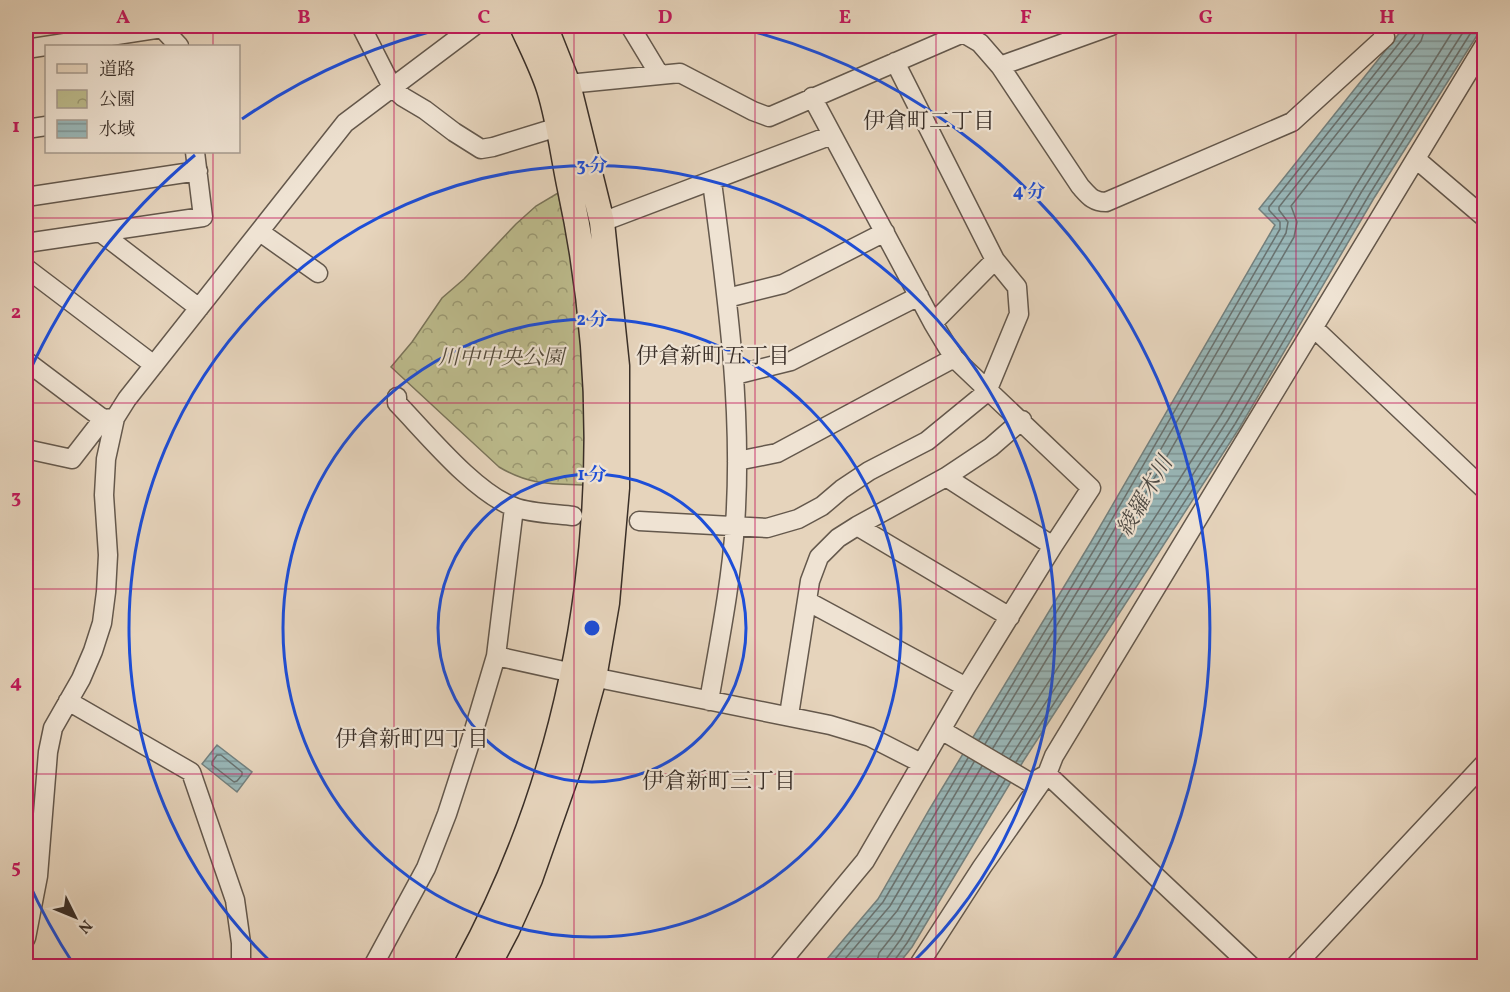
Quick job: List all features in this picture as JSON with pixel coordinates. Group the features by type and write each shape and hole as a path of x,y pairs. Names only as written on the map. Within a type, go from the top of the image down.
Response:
{"main road":[{"path":"488,966 514,913 550,828 569,768 583,676 596,503 598,427 596,370 584,258 549,89 522,26"},
{"path":"466,966 505,888 525,837 607,603 617,488 617,366 602,222 568,84 545,26"}],"street":[{"path":"93,26 94,28 129,26 145,31"},
{"path":"361,26 392,87 403,97 481,149 558,127"},
{"path":"28,453 72,459 127,399 345,123 474,26"},
{"path":"630,26 659,74"},
{"path":"1000,66 1111,26"},
{"path":"568,84 680,73 769,117 895,62 963,29 980,43 1000,66 1080,186 1092,199 1106,202 1292,122 1385,37 1380,26"},
{"path":"52,45 162,28 178,45"},
{"path":"26,49 45,46"},
{"path":"918,966 982,867 1047,774 1054,756 1485,46"},
{"path":"639,521 767,528 798,519 822,506 842,489 870,471 927,441 950,424 988,389 1018,314 1017,287 995,260 895,62"},
{"path":"778,966 866,861 966,687 1091,488 1022,420 954,358 812,97"},
{"path":"26,129 45,126"},
{"path":"602,222 832,135"},
{"path":"26,243 203,217 195,153"},
{"path":"1416,159 1485,217"},
{"path":"26,197 198,171"},
{"path":"709,701 735,526 736,461 735,375 712,182"},
{"path":"100,232 199,308"},
{"path":"260,232 318,273"},
{"path":"727,298 783,284 885,232"},
{"path":"933,323 995,260"},
{"path":"26,268 154,365"},
{"path":"735,375 791,361 919,296"},
{"path":"1314,329 1485,489"},
{"path":"736,461 777,453 954,358"},
{"path":"26,361 109,419"},
{"path":"397,397 397,403 454,463 488,492 514,508 573,516"},
{"path":"26,938 38,876 48,752 53,728 93,651 102,623 108,555 104,495 109,419"},
{"path":"789,715 810,581 819,557 838,538 946,477 991,447 1022,420"},
{"path":"946,477 1053,546"},
{"path":"373,966 430,857 461,771 496,656 514,508"},
{"path":"857,526 1010,617"},
{"path":"807,602 966,687"},
{"path":"496,656 583,676 789,715 870,736 921,763"},
{"path":"68,701 191,772 236,900 241,966"},
{"path":"941,730 1031,783 1047,774"},
{"path":"1295,966 1485,764"},
{"path":"1047,774 1251,966"}],"green space":[{"name":"川中中央公園","path":"558,193 571,257 580,330 585,433 584,485 550,484 530,480 499,467 391,367 412,342 442,298 464,279 516,224 536,206"}],"water":[{"name":"綾羅木川","path":"1405,26 1483,26 1374,198 1240,427 1024,760 912,947 897,966 821,966 878,899 929,810 1091,542 1275,225 1259,209"},
{"path":"217,745 252,772 237,792 202,764"}],"district":[{"name":"伊倉町二丁目","path":"929,122"},
{"name":"伊倉新町五丁目","path":"713,357"},
{"name":"伊倉新町四丁目","path":"412,740"},
{"name":"伊倉新町三丁目","path":"719,782"}]}
